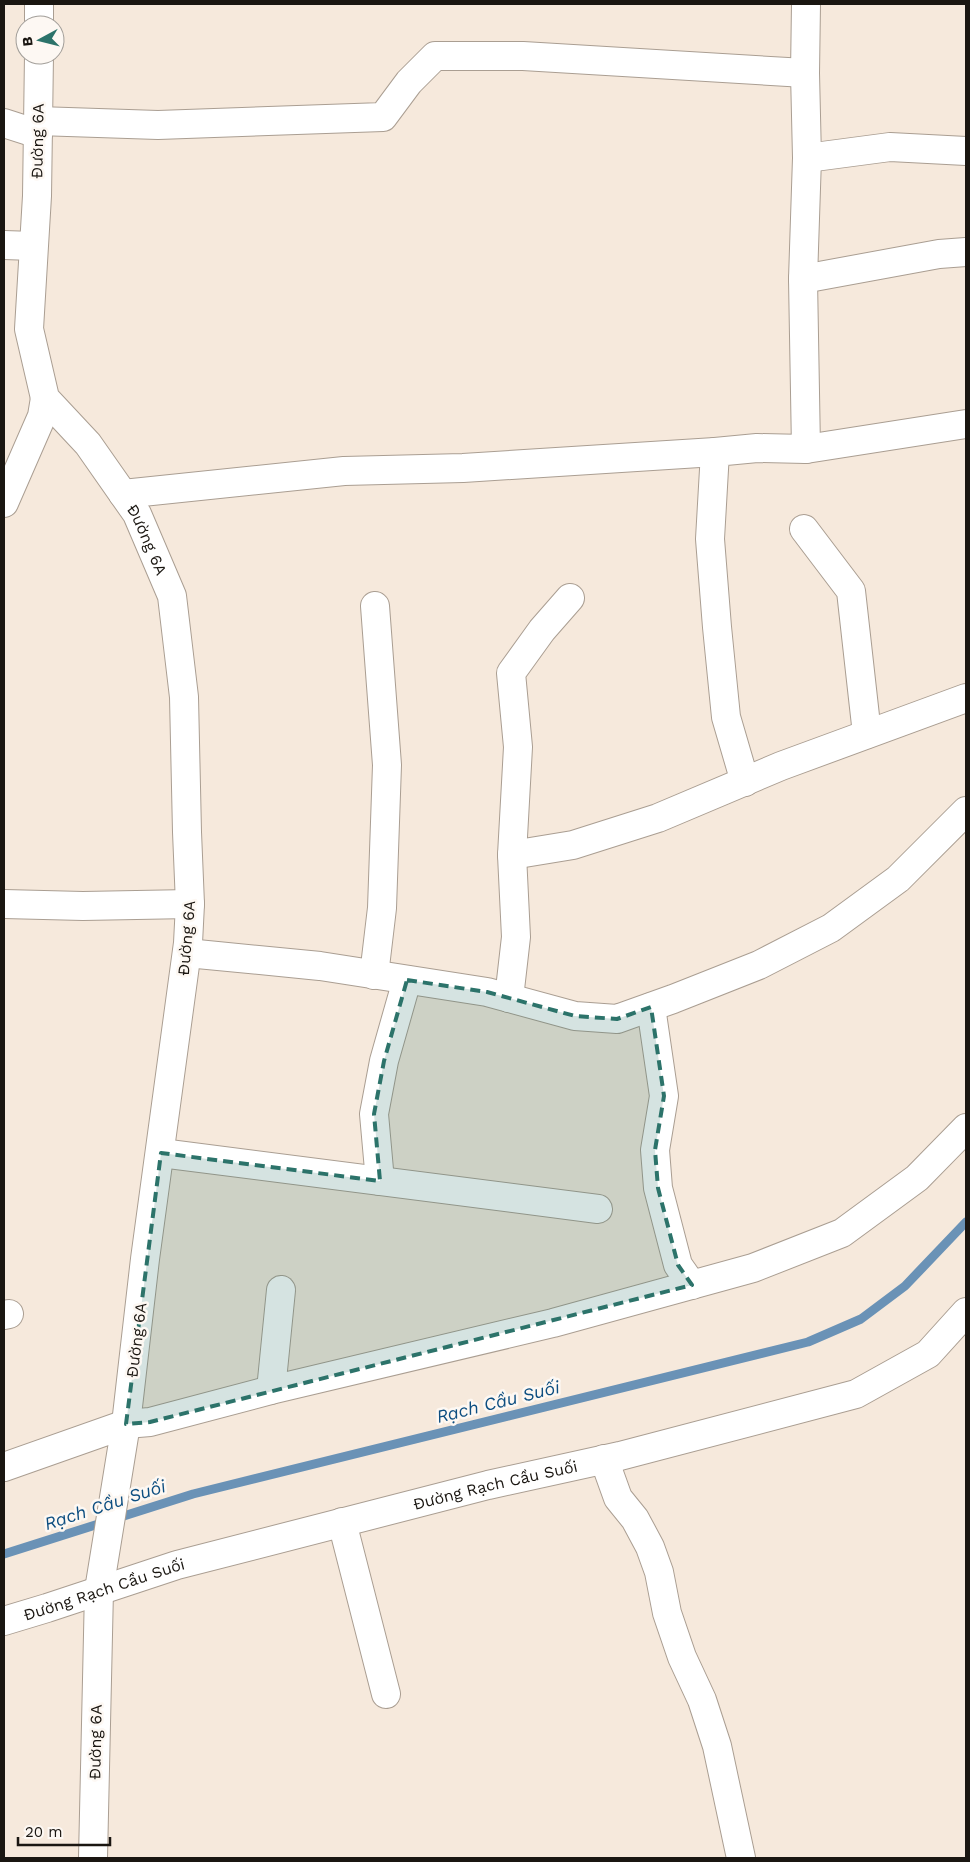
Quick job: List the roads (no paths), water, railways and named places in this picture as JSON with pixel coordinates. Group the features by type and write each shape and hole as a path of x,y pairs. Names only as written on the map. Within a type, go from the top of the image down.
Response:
{"street":[{"path":"806,4 807,158 803,280 806,449"},
{"path":"4,123 38,128 383,117 409,82 436,56 524,56 805,72"},
{"name":"Đường 6A","path":"39,65 37,196 29,329 45,398 88,444 137,514 172,596 184,697 190,904 187,953 145,1259 124,1431 100,1582 93,1858"},
{"path":"807,158 890,147 966,151"},
{"path":"4,246 33,246"},
{"path":"803,280 939,254 966,252"},
{"path":"4,503 13,457 42,416 45,398"},
{"path":"123,494 344,471 463,468 757,448 806,449 966,424"},
{"path":"715,452 710,539 717,627 726,717 745,782"},
{"path":"804,529 851,591 867,734"},
{"path":"509,998 516,937 512,855 518,747 511,673 542,630 570,598"},
{"path":"374,975 382,908 387,765 375,606"},
{"path":"512,855 573,845 658,818 867,734 966,698"},
{"path":"187,953 320,966 486,992 575,1016 618,1019 759,965 831,928 898,879 966,812"},
{"path":"4,904 83,906 190,904"},
{"path":"380,1181 374,1114 384,1061 407,980"},
{"path":"651,1007 664,1096 655,1150 658,1188 678,1265 692,1285"},
{"path":"4,1467 150,1422 271,1390 553,1323 753,1268 842,1233 917,1178 966,1128"},
{"path":"161,1153 598,1209"},
{"path":"271,1390 281,1290"},
{"name":"Đường Rạch Cầu Suối","path":"4,1621 100,1582 488,1484 604,1459 856,1394 928,1354 966,1312"},
{"path":"604,1459 618,1498 634,1518 650,1547 656,1564 667,1613 682,1657 702,1700 716,1746 741,1858"},
{"path":"342,1522 386,1694"}],"waterway":[{"name":"Rạch Cầu Suối","path":"4,1554 193,1494 808,1342 861,1319 905,1286 966,1222"}]}
